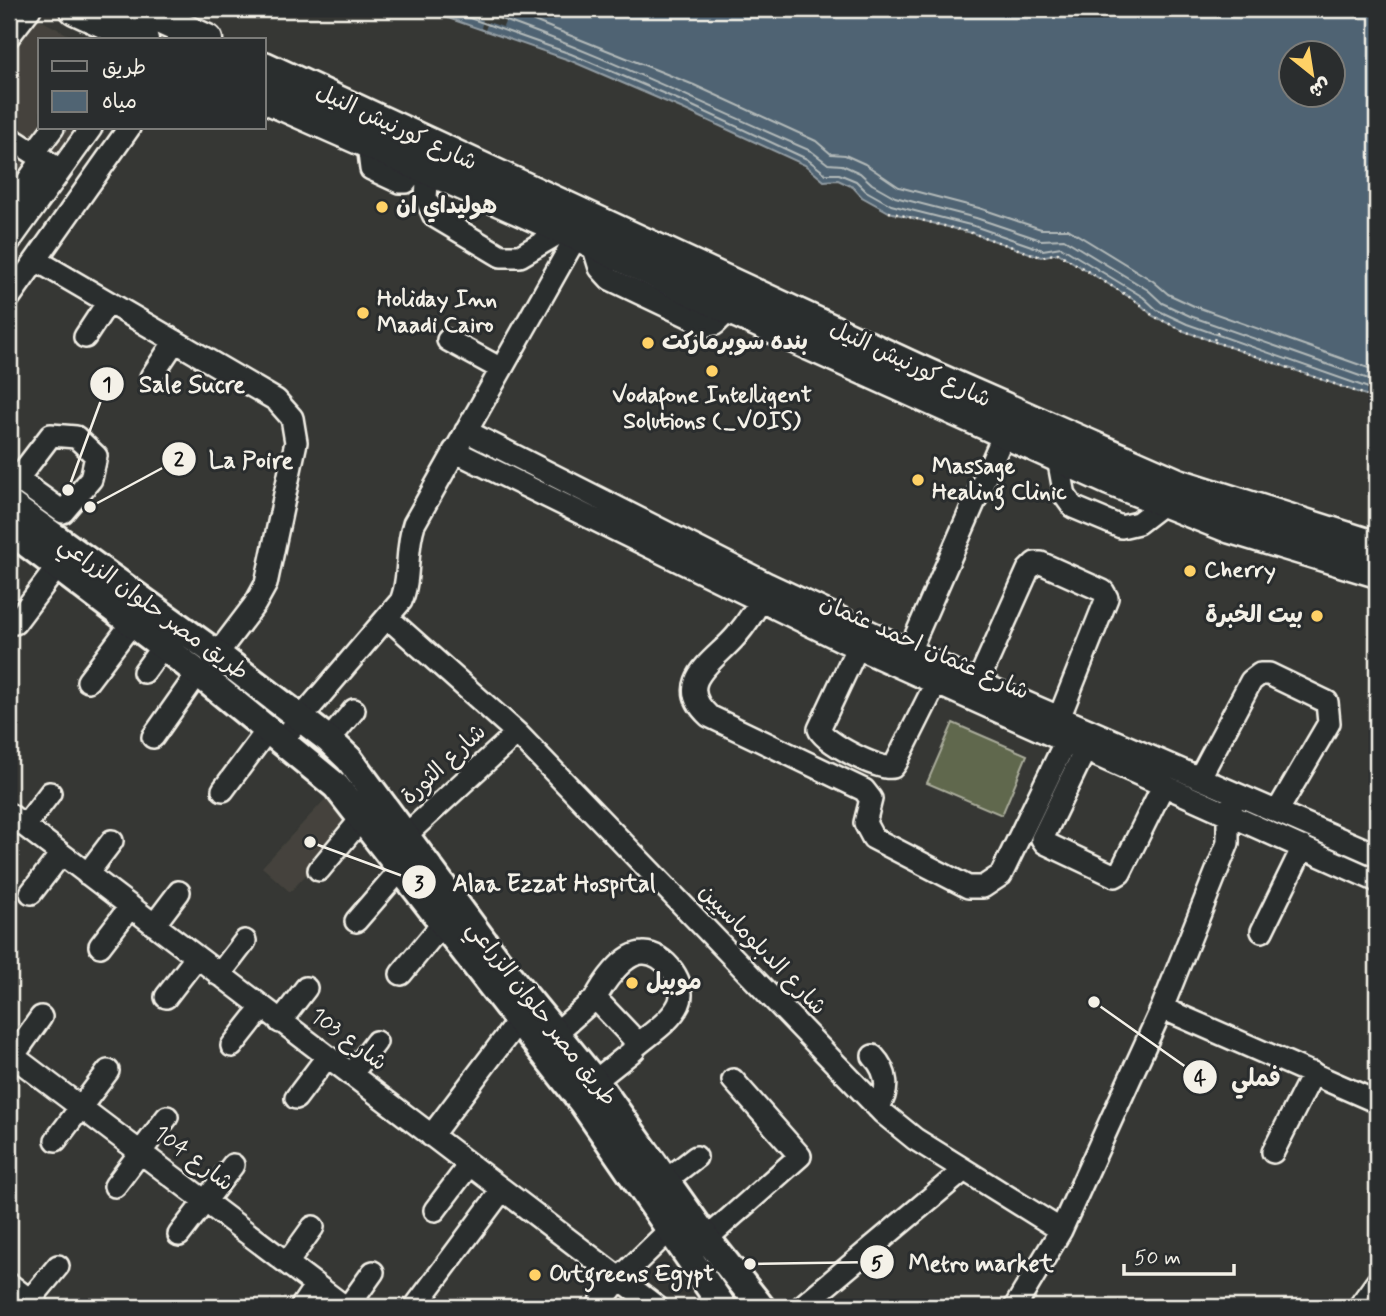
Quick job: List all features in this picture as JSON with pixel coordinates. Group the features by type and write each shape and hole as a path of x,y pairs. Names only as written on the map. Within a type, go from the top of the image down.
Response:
{"highway":[{"path":"75,9 131,30 159,31 197,38"},
{"name":"شارع كورنيش النيل","path":"266,68 927,374 1178,484 1377,547"},
{"name":"شارع كورنيش النيل","path":"266,98 577,236 730,309 1058,458 1164,503 1264,540 1377,572"}],"main road":[{"name":"طريق مصر حلوان الزراعي","path":"9,505 217,654 329,740 359,770 509,976 595,1081 665,1181 678,1221 685,1256 723,1307"},
{"name":"طريق مصر حلوان الزراعي","path":"9,530 198,673 329,779 607,1136 678,1221 707,1239 761,1307"}],"street":[{"path":"9,36 30,9"},
{"path":"9,242 46,161 52,130"},
{"path":"9,208 46,161 87,130"},
{"path":"9,298 23,268 128,130"},
{"path":"9,137 46,161"},
{"path":"423,167 426,198 434,216 501,256 520,256 577,236"},
{"path":"223,790 276,734 301,718 388,618 404,594 406,550 414,524 577,236"},
{"path":"23,268 108,302 276,400 292,418 295,430 294,454 266,584 255,604 217,654"},
{"path":"85,337 108,302"},
{"path":"448,340 501,369"},
{"path":"151,377 175,341"},
{"name":"شارع عثمان احمد عثمان","path":"466,430 622,510 857,648 905,659 978,682 1163,786 1377,881"},
{"path":"905,659 1004,434"},
{"name":"شارع عثمان احمد عثمان","path":"454,451 612,529 764,593 905,659 936,683 1200,777 1377,855"},
{"path":"1058,458 1065,496 1073,507 1121,527 1138,523 1164,503"},
{"path":"612,529 622,510"},
{"path":"978,682 1028,570 1035,563 1041,563 1103,591 1107,598 1042,839 1045,843 1113,875 1120,873 1163,786"},
{"path":"15,623 58,566"},
{"path":"764,593 742,630 700,671 695,691 702,709 709,716 864,790 871,799 865,823 873,838 968,887 983,887 1001,875 1071,733"},
{"name":"شارع الدبلوماسيين","path":"388,618 517,733 878,1108 915,1139 1061,1230"},
{"path":"88,681 132,623"},
{"path":"144,672 163,646"},
{"path":"857,648 819,729 826,739 882,768 893,767 896,763 936,683"},
{"path":"153,737 198,673"},
{"path":"1200,777 1251,681 1260,674 1269,674 1326,702 1330,712 1329,723 1271,807 1255,826 1228,843"},
{"path":"329,740 354,710"},
{"name":"شارع الثورة","path":"406,835 517,733"},
{"path":"1015,1307 1061,1230 1162,1008 1228,843 1228,814 1237,792"},
{"path":"17,820 50,793"},
{"path":"319,870 362,818"},
{"name":"شارع 103","path":"17,820 657,1307"},
{"path":"87,874 113,841"},
{"path":"1262,931 1303,847"},
{"path":"31,893 61,854"},
{"path":"356,921 401,869"},
{"path":"154,925 179,892"},
{"path":"100,946 130,907"},
{"path":"401,974 443,923"},
{"path":"219,975 245,941"},
{"path":"556,1033 594,1001 610,976 635,954 644,953 660,959 678,978 682,996 672,1014 595,1081"},
{"path":"166,997 196,958"},
{"path":"280,1022 306,988"},
{"path":"594,1001 601,1002 634,1039 636,1046"},
{"path":"232,1046 262,1008"},
{"path":"1162,1008 1377,1102"},
{"path":"10,1057 41,1017"},
{"path":"431,1136 518,1021"},
{"path":"351,1075 376,1042"},
{"path":"873,1056 880,1063 887,1081 886,1091 878,1108"},
{"name":"شارع 104","path":"10,1057 347,1307"},
{"path":"296,1098 327,1058"},
{"path":"56,1140 108,1071"},
{"path":"1273,1152 1313,1073"},
{"path":"685,1256 800,1156 733,1080"},
{"path":"116,1186 167,1117"},
{"path":"665,1181 696,1157"},
{"path":"179,1235 233,1165"},
{"path":"435,1210 469,1165"},
{"path":"801,1307 964,1170"},
{"path":"415,1307 502,1190"},
{"path":"597,1307 620,1279 678,1221"},
{"path":"287,1264 313,1227"},
{"path":"9,1284 35,1304 58,1266"},
{"path":"347,1307 373,1272"},
{"path":"1359,1307 1377,1282"},
{"path":"301,1307 316,1285"}],"path":[{"path":"889,212 972,233 1041,257 1058,253 1139,303 1153,316 1184,331 1377,399"},
{"path":"1214,340 1218,332"}],"shaded area":[{"path":"9,9 20,9 74,38 38,38 38,130 76,130 9,221"},
{"path":"331,793 359,818 290,892 262,867"}],"green space":[{"path":"953,723 1027,755 1002,815 927,783"}],"water":[{"path":"422,9 1377,9 1377,399 1184,331 1153,316 1139,303 1058,253 1041,257 972,233 889,212 862,197 853,187 838,180 824,181 805,165 569,60"}],"pier":[{"path":"449,9 475,9 499,17 503,9 510,9 503,27 488,22 485,30 481,28 483,20 452,10 450,18 447,17"}],"place":[{"name":"هوليداي ان","path":"382,207"},
{"name":"Holiday Inn Maadi Cairo","path":"363,313"},
{"name":"بنده سوبرماركت","path":"648,343"},
{"name":"Vodafone Intelligent Solutions (_VOIS)","path":"712,371"},
{"name":"Massage Healing Clinic","path":"918,480"},
{"name":"Sale Sucre","path":"68,490"},
{"name":"La Poire","path":"90,507"},
{"name":"Cherry","path":"1190,571"},
{"name":"بيت الخبرة","path":"1317,616"},
{"name":"Alaa Ezzat Hospital","path":"310,842"},
{"name":"موبيل","path":"632,983"},
{"name":"فملي","path":"1094,1002"},
{"name":"Metro market","path":"750,1264"},
{"name":"Outgreens Egypt","path":"535,1275"}]}
